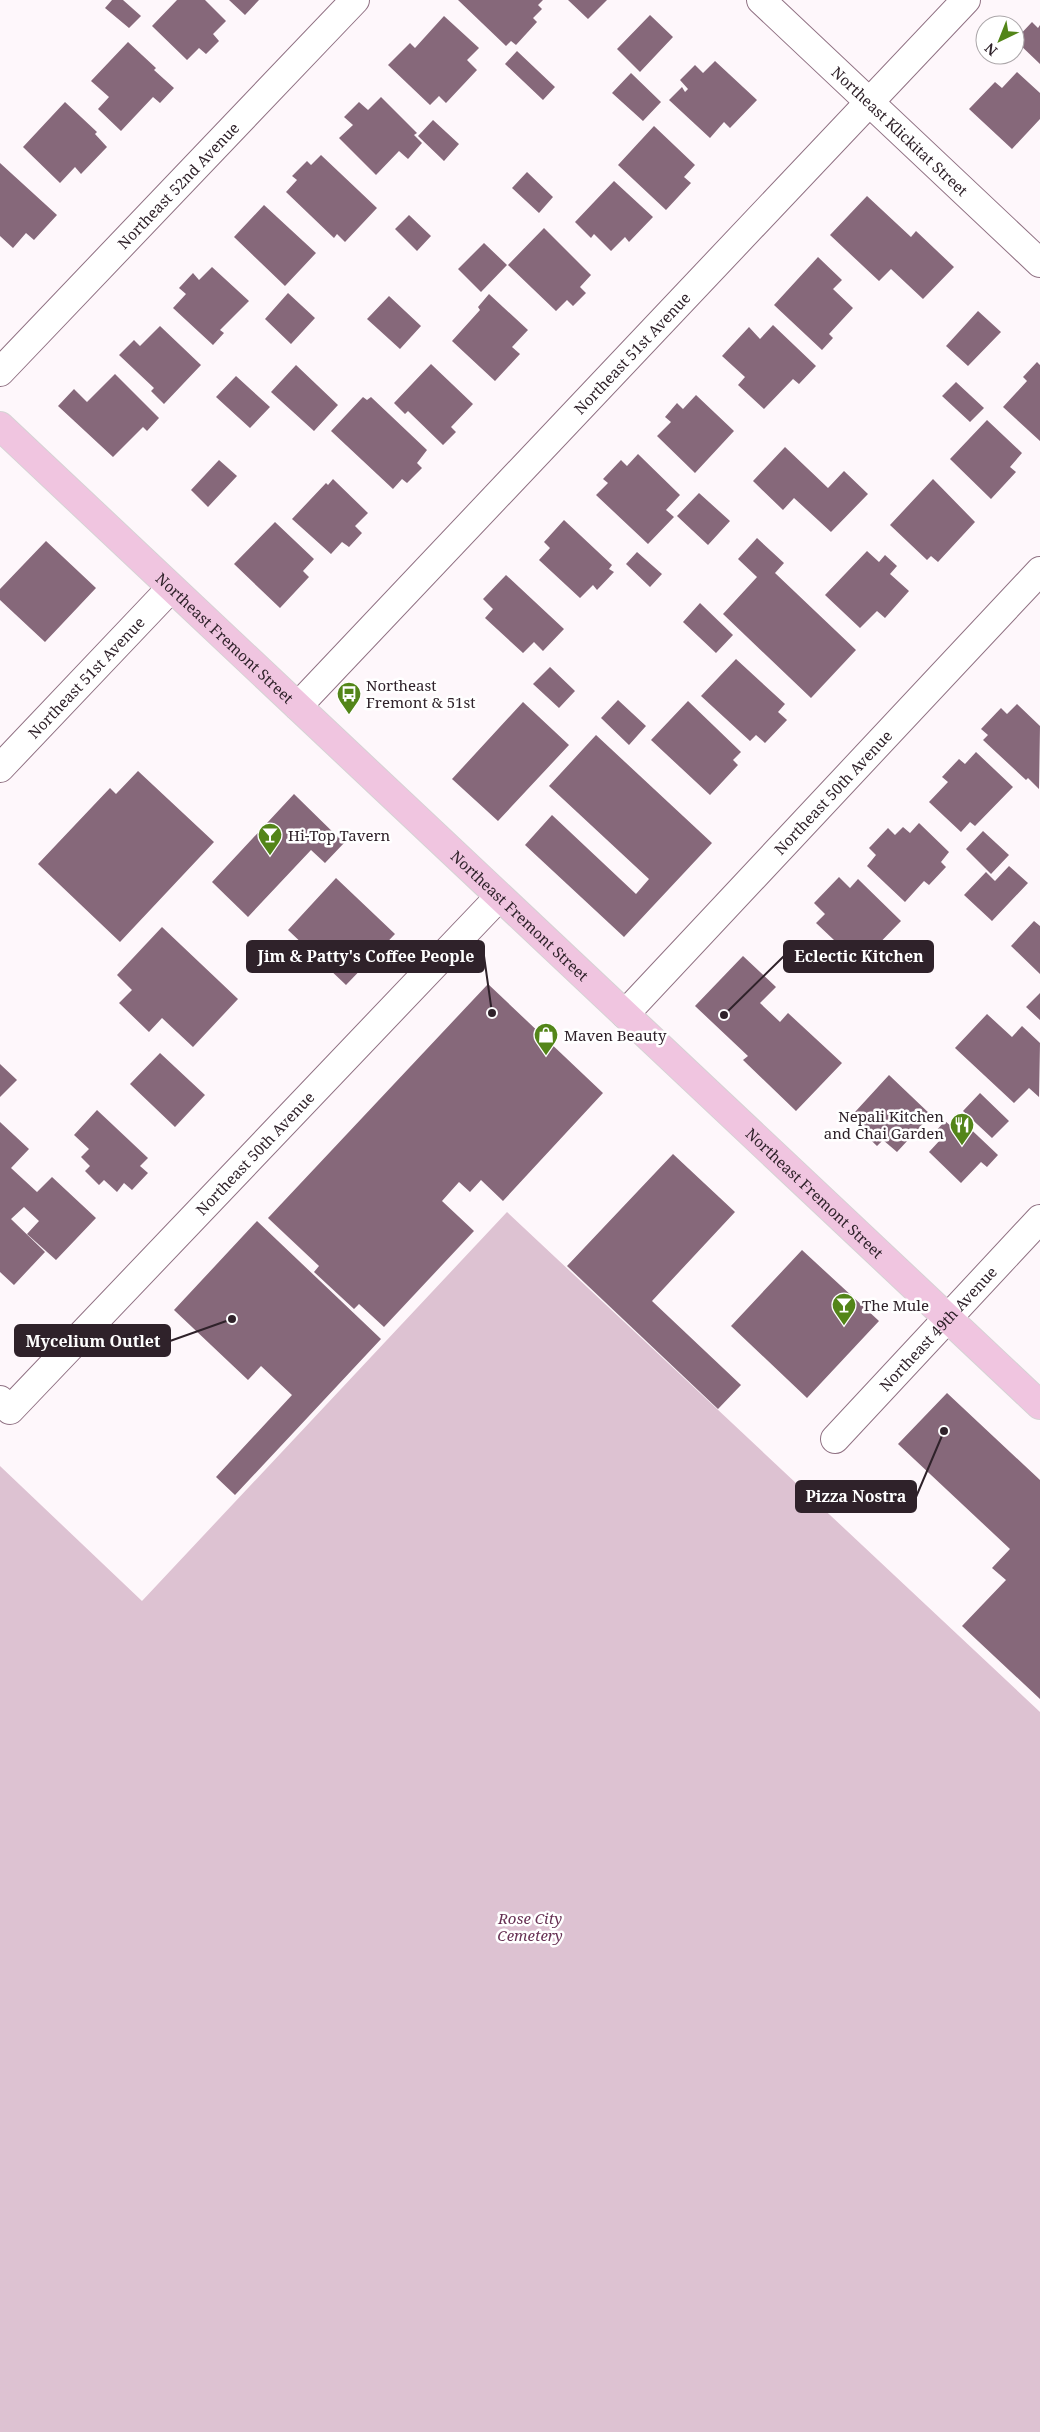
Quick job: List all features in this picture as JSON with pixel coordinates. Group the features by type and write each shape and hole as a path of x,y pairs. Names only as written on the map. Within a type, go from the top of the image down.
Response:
{"main road":[{"name":"Northeast Fremont Street","path":"0,426 1040,1406"}],"street":[{"name":"Northeast 52nd Avenue","path":"0,372 355,0"},
{"name":"Northeast Klickitat Street","path":"761,0 1040,263"},
{"name":"Northeast 51st Avenue","path":"298,706 966,0"},
{"name":"Northeast 50th Avenue","path":"624,1014 1040,571"},
{"name":"Northeast 51st Avenue","path":"0,768 172,588"},
{"name":"Northeast 50th Avenue","path":"5,1405 499,898"},
{"name":"Northeast 49th Avenue","path":"836,1438 1040,1219"}],"green space":[{"name":"Rose City Cemetery","path":"507,1212 1040,1712 1040,2432 0,2432 0,1466 142,1601"}],"building":[{"path":"112,0 123,0 141,16 129,28 105,8"},
{"path":"177,0 205,0 226,21 213,34 219,41 206,54 199,48 187,60 152,26"},
{"path":"229,0 259,0 245,15"},
{"path":"458,0 543,0 538,5 542,9 533,18 537,22 516,45 511,41 506,46"},
{"path":"568,0 607,0 588,19"},
{"path":"650,15 673,37 640,72 617,49"},
{"path":"444,16 479,48 467,60 477,70 446,103 439,96 430,105 388,65 410,43 415,48"},
{"path":"1032,22 1038,28 1040,25 1040,64 1025,50 1025,29"},
{"path":"128,42 174,88 160,103 153,97 121,131 98,109 109,97 91,81"},
{"path":"517,51 555,87 543,100 505,64"},
{"path":"715,61 757,100 730,128 724,122 710,138 669,100 682,87 685,92 688,89 680,80 695,65 703,73"},
{"path":"1017,72 1040,93 1040,119 1012,149 969,109 995,82 1002,88"},
{"path":"631,73 661,102 643,121 612,93"},
{"path":"381,97 417,133 414,135 422,143 408,159 399,151 376,175 339,138 353,125 344,117 359,102 368,110"},
{"path":"65,102 97,132 95,134 107,147 81,174 75,167 60,183 23,147"},
{"path":"433,120 459,144 444,161 418,136"},
{"path":"654,126 695,165 684,177 691,183 666,210 618,165"},
{"path":"321,155 377,208 345,242 337,234 334,238 286,192 297,180 292,176 307,161 311,165"},
{"path":"0,163 57,215 34,240 26,233 13,248 0,236"},
{"path":"527,172 553,197 539,213 512,188"},
{"path":"614,181 653,217 629,242 625,237 611,251 594,234 591,238 575,222"},
{"path":"867,196 911,237 916,231 954,267 923,299 891,269 879,281 830,235"},
{"path":"264,205 316,253 285,286 234,237"},
{"path":"409,215 431,236 417,251 395,229"},
{"path":"544,228 591,275 580,287 586,293 573,306 567,300 556,311 508,265"},
{"path":"484,243 507,265 481,292 458,269"},
{"path":"818,257 842,280 833,289 853,308 829,334 833,338 822,350 774,305"},
{"path":"212,267 249,301 220,330 224,333 213,345 173,308 186,294 179,288 193,273 199,280"},
{"path":"288,293 315,318 291,344 265,319"},
{"path":"489,294 528,330 512,347 520,354 495,381 452,341 480,310 478,307"},
{"path":"389,296 421,326 400,349 367,319"},
{"path":"978,311 1001,332 968,366 946,346"},
{"path":"773,325 816,366 799,384 793,379 764,409 738,385 745,377 722,356 749,327 760,339"},
{"path":"160,326 201,365 164,404 151,391 154,388 119,355 134,340 140,346"},
{"path":"1037,362 1040,365 1040,441 1003,407 1027,381 1023,377"},
{"path":"431,364 473,404 451,427 456,432 443,445 408,411 405,414 394,403"},
{"path":"296,365 338,405 314,431 271,392"},
{"path":"115,374 159,418 147,431 143,427 113,457 58,406 74,389 87,402"},
{"path":"236,376 270,407 250,428 216,397"},
{"path":"956,382 984,408 970,422 942,396"},
{"path":"696,395 734,431 695,473 657,436 671,422 665,417 677,403 683,409"},
{"path":"363,397 367,400 371,397 427,450 417,463 422,468 407,483 402,479 393,489 331,431"},
{"path":"987,420 1022,453 1010,467 1016,472 991,499 950,459"},
{"path":"785,447 828,488 844,471 868,494 831,532 794,498 783,510 753,481"},
{"path":"638,454 680,495 666,510 674,517 648,544 596,495 608,483 603,479 621,460 627,466"},
{"path":"219,460 237,476 208,507 191,490"},
{"path":"333,479 368,513 355,526 362,533 349,547 342,542 331,554 292,519 326,483 328,485"},
{"path":"933,479 975,522 938,562 931,556 927,560 890,525"},
{"path":"699,493 730,521 708,545 677,516"},
{"path":"564,520 612,565 609,569 614,572 597,590 593,585 580,598 539,560 550,548 544,542"},
{"path":"275,522 314,559 303,571 309,577 280,608 234,564"},
{"path":"757,538 784,563 775,573 856,650 811,698 723,614 757,577 738,559"},
{"path":"46,541 96,588 45,642 0,600 0,589"},
{"path":"867,551 879,562 885,555 897,566 890,574 909,591 885,618 877,611 860,628 825,595"},
{"path":"637,552 662,574 650,587 626,564"},
{"path":"506,575 564,629 543,651 534,642 523,653 485,618 493,609 483,599"},
{"path":"700,603 733,635 716,653 683,622"},
{"path":"736,659 785,704 778,712 787,720 765,743 756,735 750,741 701,696"},
{"path":"550,667 575,691 559,708 533,684"},
{"path":"618,700 646,726 629,745 601,718"},
{"path":"688,701 741,752 733,760 738,765 710,795 651,740"},
{"path":"523,702 569,745 498,821 452,779"},
{"path":"1017,704 1040,726 1039,789 1028,778 1026,780 983,740 988,735 981,729 1001,708 1007,714"},
{"path":"596,735 712,843 624,937 525,845 552,815 636,894 649,879 549,786"},
{"path":"976,752 1013,787 975,826 970,822 961,832 929,802 948,782 942,777 959,759 965,764"},
{"path":"138,771 214,842 120,942 38,864 110,788 116,794"},
{"name":"Hi-Top Tavern","path":"294,794 344,843 325,863 311,850 248,917 212,882"},
{"path":"919,823 949,852 941,862 946,867 929,885 924,881 905,902 867,866 876,855 869,848 888,828 895,835 903,827 910,833"},
{"path":"983,831 1009,855 991,874 966,849"},
{"path":"1009,866 1028,883 992,921 964,895 986,872 995,881"},
{"path":"839,877 850,888 858,879 901,921 864,959 857,953 853,958 816,923 825,914 814,903"},
{"path":"336,878 395,934 346,985 288,930"},
{"path":"1034,921 1040,926 1040,974 1011,946"},
{"path":"162,927 238,999 193,1047 162,1018 149,1032 119,1003 132,990 117,975"},
{"path":"743,956 776,987 760,1003 780,1022 788,1013 842,1063 796,1111 743,1060 748,1056 695,1006"},
{"path":"488,984 603,1093 503,1201 481,1180 470,1192 459,1182 442,1201 474,1231 384,1327 359,1304 354,1309 314,1272 319,1266 268,1218"},
{"path":"1040,993 1040,1020 1026,1007"},
{"path":"987,1014 1012,1037 1022,1026 1040,1043 1039,1097 1029,1088 1014,1103 955,1048"},
{"path":"160,1053 205,1095 175,1127 130,1084"},
{"path":"0,1064 17,1080 0,1097"},
{"path":"889,1075 931,1115 897,1152 883,1140 877,1146 856,1126 863,1118 855,1112"},
{"path":"980,1093 1009,1121 992,1138 963,1111"},
{"path":"97,1110 148,1158 140,1166 148,1173 132,1190 124,1183 117,1192 104,1180 99,1185 85,1171 90,1166 81,1157 89,1149 74,1135"},
{"name":"Nepali Kitchen and Chai Garden","path":"960,1119 998,1155 987,1167 981,1162 961,1183 929,1152 941,1139 934,1133 945,1121 952,1127"},
{"path":"0,1122 29,1149 11,1168 37,1192 52,1177 96,1218 56,1260 27,1234 39,1221 24,1207 11,1219 45,1252 14,1285 0,1272"},
{"path":"673,1154 735,1212 652,1301 741,1385 718,1409 567,1266"},
{"path":"257,1221 381,1339 235,1495 216,1477 292,1395 261,1366 248,1380 174,1310"},
{"path":"802,1250 879,1321 807,1398 731,1326"},
{"path":"947,1393 1040,1480 1040,1699 962,1626 1006,1580 992,1568 1010,1549 898,1444"}],"place":[{"name":"Northeast Fremont & 51st","path":"349,715"},
{"name":"Hi-Top Tavern","path":"270,856"},
{"name":"Jim & Patty's Coffee People","path":"492,1013"},
{"name":"Eclectic Kitchen","path":"724,1015"},
{"name":"Maven Beauty","path":"546,1056"},
{"name":"Nepali Kitchen and Chai Garden","path":"962,1146"},
{"name":"Mycelium Outlet","path":"232,1319"},
{"name":"The Mule","path":"844,1326"},
{"name":"Pizza Nostra","path":"944,1431"}]}
